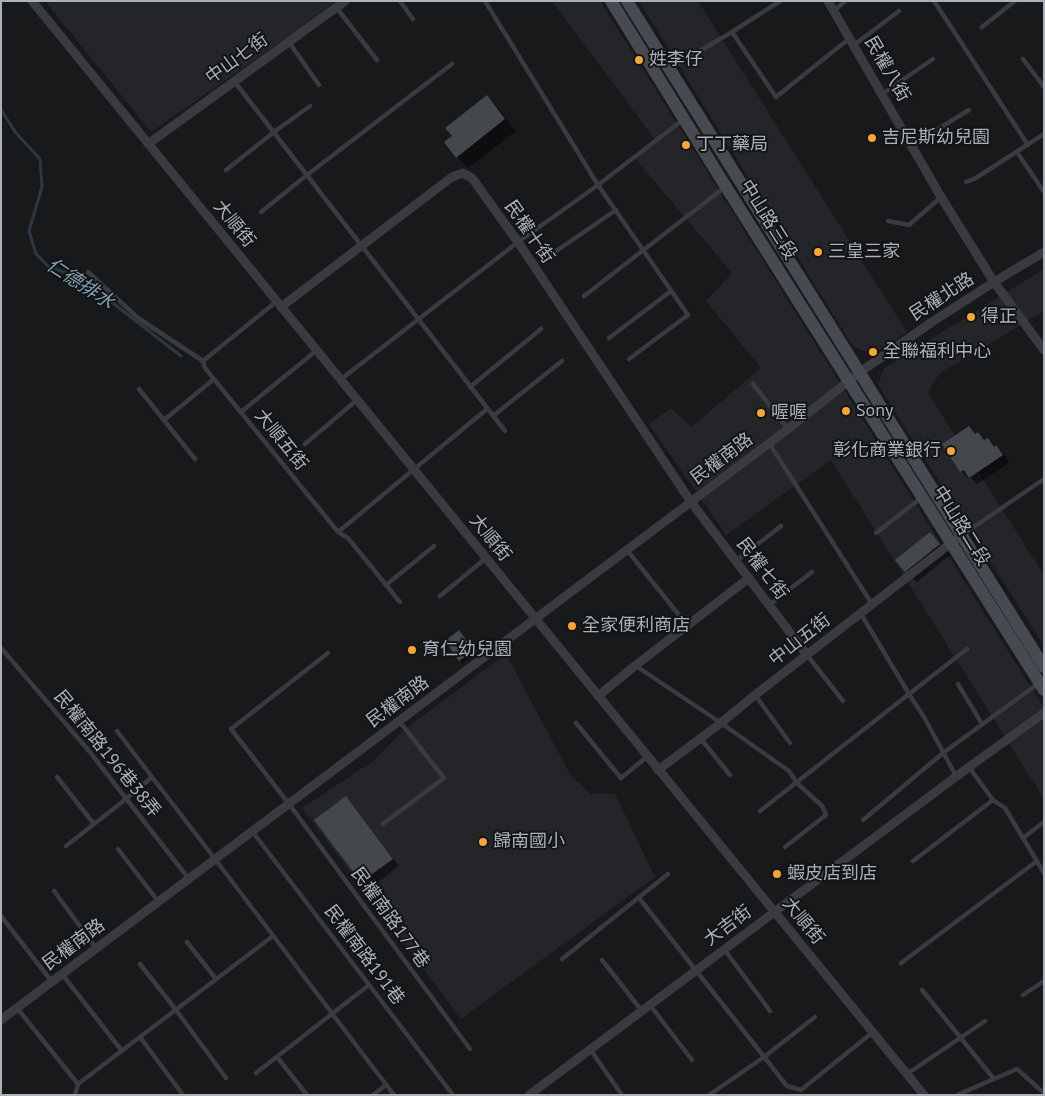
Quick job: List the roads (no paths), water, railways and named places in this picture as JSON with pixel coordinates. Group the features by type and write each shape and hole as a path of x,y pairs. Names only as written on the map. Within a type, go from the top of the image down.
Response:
{"main road":[{"name":"中山路三段","path":"611,1 726,187 849,380"},
{"name":"中山路三段","path":"627,1 860,372"},
{"name":"中山路二段","path":"860,372 1041,686"},
{"name":"中山路二段","path":"849,380 922,497 956,539 1044,667"}],"street":[{"name":"大順街","path":"32,1 924,1095"},
{"name":"中山七街","path":"148,144 344,1"},
{"name":"民權八街","path":"828,1 941,197 994,282 1044,350"},
{"name":"民權十街","path":"279,304 452,176 463,172 472,178 518,242 691,502"},
{"name":"民權北路","path":"860,372 932,322 1044,252"},
{"name":"民權南路","path":"1,1020 628,550 860,372"},
{"name":"民權七街","path":"691,502 807,655"},
{"name":"中山五街","path":"658,770 956,539"},
{"path":"598,696 749,578"},
{"name":"大吉街","path":"529,1095 956,776 1044,713"}],"lane":[{"path":"400,1 413,19"},
{"path":"485,1 598,185 688,315 629,359"},
{"path":"769,1 772,6"},
{"path":"670,69 780,1"},
{"path":"834,11 845,1"},
{"path":"934,1 1028,145"},
{"path":"982,27 1015,1"},
{"path":"336,7 377,60"},
{"path":"732,32 776,97 852,41 899,12"},
{"path":"289,42 319,84"},
{"path":"882,94 933,59"},
{"path":"1023,59 1044,87"},
{"path":"261,212 452,64"},
{"path":"234,81 505,431"},
{"path":"226,170 310,106"},
{"path":"912,145 969,110"},
{"path":"340,380 518,242 598,185 684,119"},
{"path":"966,182 976,178 1044,134"},
{"path":"1017,152 1044,192"},
{"path":"584,296 726,187"},
{"path":"888,221 909,225 941,197"},
{"path":"548,256 616,210"},
{"path":"88,272 138,318 203,361 279,304"},
{"path":"609,338 671,291"},
{"path":"470,387 541,329"},
{"path":"240,412 316,350"},
{"name":"大順五街","path":"203,361 204,368 338,532 348,538 400,602"},
{"path":"493,416 562,361"},
{"path":"164,420 214,379"},
{"path":"753,384 788,429"},
{"path":"140,389 195,459"},
{"path":"305,444 357,400"},
{"path":"338,532 487,410"},
{"path":"769,443 873,605"},
{"path":"956,539 1044,479"},
{"path":"876,533 922,497"},
{"path":"736,561 782,526"},
{"path":"386,585 434,546"},
{"path":"628,550 688,626"},
{"path":"440,596 486,558"},
{"path":"769,605 812,572"},
{"path":"860,614 924,717 956,776"},
{"name":"民權南路196巷38弄","path":"1,648 83,744 189,879"},
{"path":"760,811 967,649"},
{"name":"民權南路177巷","path":"328,653 231,729 289,804 470,1049"},
{"path":"807,655 843,701"},
{"path":"636,665 789,771 797,783 822,806 826,815 785,847"},
{"path":"958,684 982,724"},
{"path":"863,820 943,753 982,724 1041,686"},
{"path":"755,695 790,743"},
{"path":"383,824 444,778 399,721"},
{"path":"576,723 620,778 648,756"},
{"path":"117,731 394,1095"},
{"path":"700,738 730,776"},
{"path":"969,767 993,800 1005,808 1044,873"},
{"path":"66,846 152,777"},
{"path":"57,778 94,824"},
{"path":"913,861 993,800"},
{"path":"1023,838 1044,822"},
{"name":"民權南路191巷","path":"252,831 453,1095"},
{"path":"118,849 159,901"},
{"path":"901,962 1036,861"},
{"path":"562,959 668,874"},
{"path":"54,891 96,948"},
{"path":"639,898 787,1086 801,1090 873,1032"},
{"path":"1,916 52,982"},
{"path":"75,1095 78,1084 273,936"},
{"path":"186,942 216,979"},
{"path":"724,950 770,1011"},
{"path":"602,960 642,1011"},
{"path":"140,964 226,1078"},
{"path":"62,974 122,1051"},
{"path":"1023,995 1044,981"},
{"path":"256,1074 369,985"},
{"path":"922,990 994,1079"},
{"path":"650,1005 692,1060"},
{"path":"17,1008 78,1084"},
{"path":"709,1095 764,1057 815,1017"},
{"path":"907,1074 985,1021"},
{"path":"140,1037 183,1095"},
{"path":"590,1049 622,1095"},
{"path":"277,1057 307,1095"},
{"path":"957,1095 1017,1069 1044,1093"},
{"path":"374,1095 386,1085"}],"waterway":[{"name":"仁德排水","path":"1,110 16,133 40,159 42,187 29,231 36,254 48,266 87,283 181,356"}],"place":[{"name":"姓李仔","path":"639,60"},
{"name":"吉尼斯幼兒園","path":"872,138"},
{"name":"丁丁藥局","path":"686,145"},
{"name":"三皇三家","path":"818,252"},
{"name":"得正","path":"971,317"},
{"name":"全聯福利中心","path":"873,352"},
{"name":"Sony","path":"846,411"},
{"name":"喔喔","path":"761,413"},
{"name":"彰化商業銀行","path":"951,451"},
{"name":"全家便利商店","path":"572,626"},
{"name":"育仁幼兒園","path":"412,650"},
{"name":"歸南國小","path":"483,842"},
{"name":"蝦皮店到店","path":"777,874"}]}
